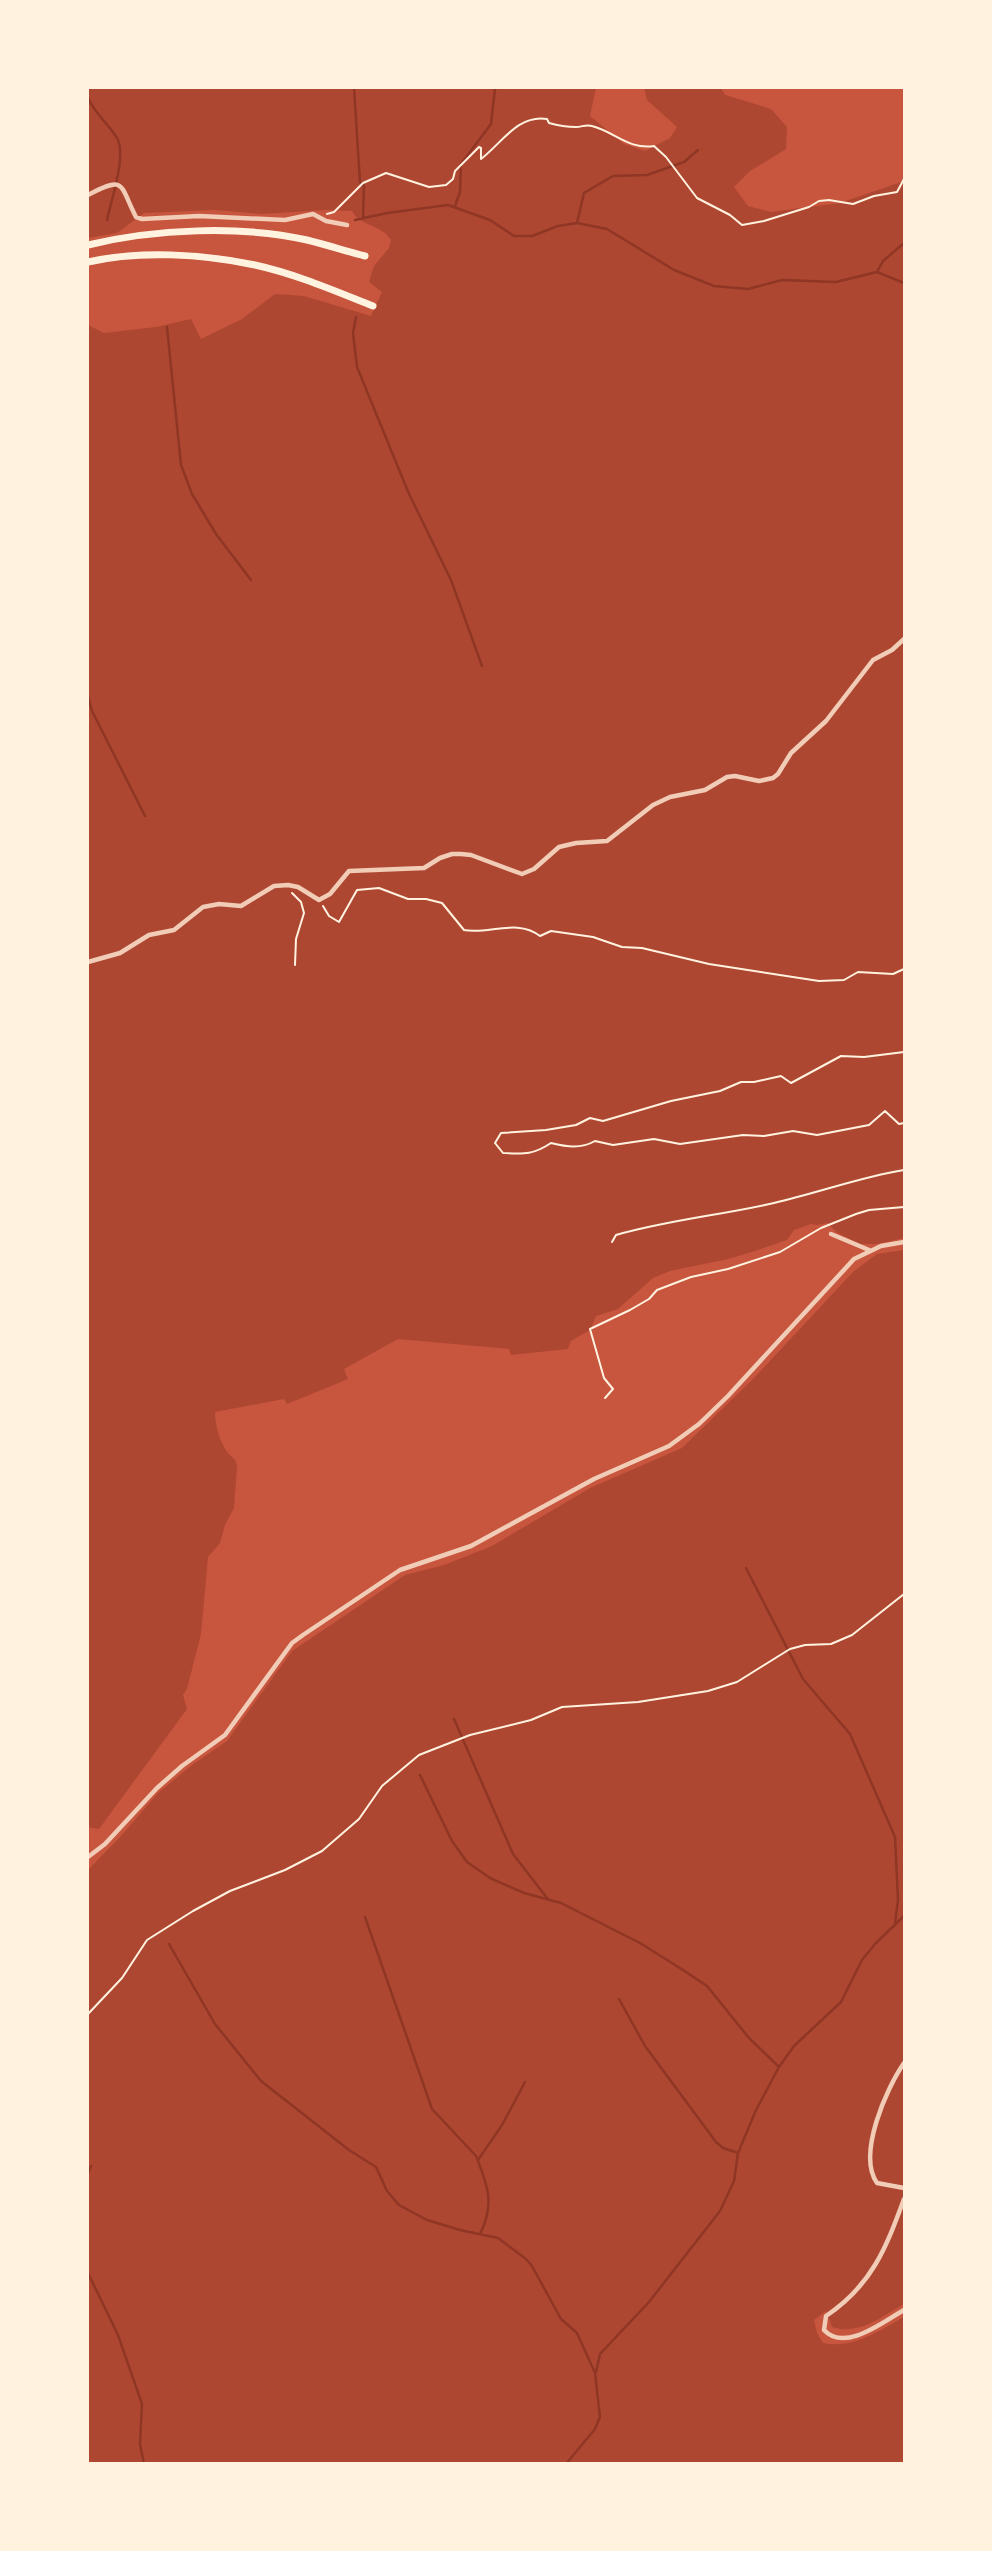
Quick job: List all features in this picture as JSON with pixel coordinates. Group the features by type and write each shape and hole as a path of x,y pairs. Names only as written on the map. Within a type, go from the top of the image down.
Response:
{"highway":[{"path":"88,245 158,233 221,232 305,240 365,256"},
{"path":"88,262 106,258 158,256 212,258 256,265 373,306"}],"street":[{"path":"88,195 111,183 116,184 124,189 136,216 142,219 199,216 285,220 313,214 347,225"},
{"path":"88,962 120,953 149,934 174,930 203,907 219,904 241,906 269,888 292,886 319,900 330,894 349,871 424,868 452,854 471,855 522,874 534,869 559,847 607,841 653,805 670,797 705,790 727,777 758,781 773,778 778,775 791,753 826,721 873,660 905,639"},
{"path":"831,1234 870,1251"},
{"path":"88,1857 105,1844 173,1774 225,1735 292,1643 400,1570 471,1546 497,1534 568,1492 683,1437 728,1396 854,1259 870,1251 905,1242"},
{"path":"905,2063 879,2110 870,2165 872,2176 877,2183 905,2188"},
{"path":"905,2199 883,2255 851,2296 826,2316 824,2330 834,2337 858,2335 905,2310"}],"path":[{"path":"320,218 334,212 363,183 384,173 429,187 446,185 453,179 455,171 479,147 481,159 508,131 541,118 553,124 593,126 642,148 654,146 666,157 697,198 730,215 742,225 809,207 819,201 853,204 874,196 897,192 905,180"},
{"path":"292,886 291,893 301,902 304,913 296,943 295,965"},
{"path":"319,900 329,915 339,922 357,890 379,888 408,899 426,899 442,903 464,930 475,933 503,926 535,932 540,936 551,931 593,937 622,947 642,948 709,964 819,981 844,981 858,972 893,974 905,969"},
{"path":"905,1052 864,1057 841,1056 791,1083 781,1076 754,1083 741,1082 720,1091 671,1101 603,1121 590,1118 576,1125 547,1130 501,1133 495,1143 503,1153 536,1153 551,1143 576,1147 586,1146 595,1140 613,1145 654,1139 680,1144 793,1131 817,1135 869,1125 885,1111 899,1124 905,1123"},
{"path":"612,1242 616,1235 648,1226 776,1203 865,1176 905,1170"},
{"path":"606,1398 613,1389 604,1378 590,1329 631,1310 649,1299 657,1290 691,1277 728,1269 780,1252 828,1224 869,1210 905,1207"},
{"path":"88,2014 122,1978 147,1940 230,1891 285,1871 322,1851 359,1819 382,1786 419,1755 470,1735 531,1720 562,1707 638,1702 708,1691 737,1682 790,1649 805,1645 831,1644 852,1634 905,1594"}],"shaded area":[{"path":"88,88 596,88 590,116 624,144 645,151 670,138 677,127 647,100 644,88 721,88 725,95 771,109 787,127 786,149 750,171 734,187 748,206 771,212 840,203 904,181 904,1238 877,1244 860,1244 836,1232 828,1223 811,1224 794,1230 787,1240 755,1251 670,1271 653,1278 618,1309 596,1316 590,1330 571,1341 568,1349 511,1355 509,1349 398,1339 344,1369 348,1379 287,1404 284,1399 215,1412 224,1448 237,1466 234,1508 220,1543 208,1557 201,1634 187,1689 183,1695 187,1709 99,1829 88,1827 88,325 104,333 156,327 191,319 201,339 242,319 275,294 304,296 371,316 382,292 369,282 374,266 389,248 391,240 382,231 360,220 352,211 327,210 262,214 214,210 144,213 117,233 88,238"},
{"path":"904,1250 904,2304 879,2319 851,2329 832,2327 826,2311 814,2320 823,2343 834,2344 865,2338 904,2317 904,2463 88,2464 88,1870 158,1793 227,1741 292,1651 405,1575 444,1565 492,1546 590,1488 682,1448 755,1377 853,1272 877,1254"}],"waterway":[{"path":"354,88 360,182 364,186 363,218"},
{"path":"455,206 460,192 461,164 491,124 495,88"},
{"path":"88,98 120,146 115,190 107,220"},
{"path":"577,223 584,193 613,176 647,175 684,162 698,150"},
{"path":"355,220 448,205 490,220 514,236 532,236 558,226 577,223 607,229 674,270 714,286 748,289 782,280 836,282 877,272 904,283"},
{"path":"877,272 883,261 904,243"},
{"path":"356,317 353,333 357,367 409,494 451,580 482,666"},
{"path":"167,327 181,465 192,494 216,534 251,580"},
{"path":"88,696 92,711 145,816"},
{"path":"746,1568 803,1679 850,1734 895,1837 898,1900 895,1923"},
{"path":"454,1719 513,1854 547,1898"},
{"path":"420,1775 452,1841 467,1862 490,1878 524,1893 561,1903 640,1943 683,1970 707,1986 749,2038 779,2067"},
{"path":"596,2372 600,2354 649,2302 720,2211 734,2181 738,2153 756,2110 779,2067 794,2046 841,2002 862,1960 904,1916"},
{"path":"365,1917 432,2109 476,2156 480,2167 488,2195 485,2223 480,2234"},
{"path":"169,1944 215,2024 261,2081 349,2150 376,2167 387,2191 399,2205 427,2220 498,2238 532,2266 561,2319 577,2333 595,2373 600,2417 595,2429 566,2464"},
{"path":"619,1999 645,2046 716,2142 723,2148 738,2153"},
{"path":"478,2160 502,2125 525,2082"},
{"path":"88,2173 91,2166"},
{"path":"88,2273 118,2335 142,2404 140,2444 144,2464"}]}
